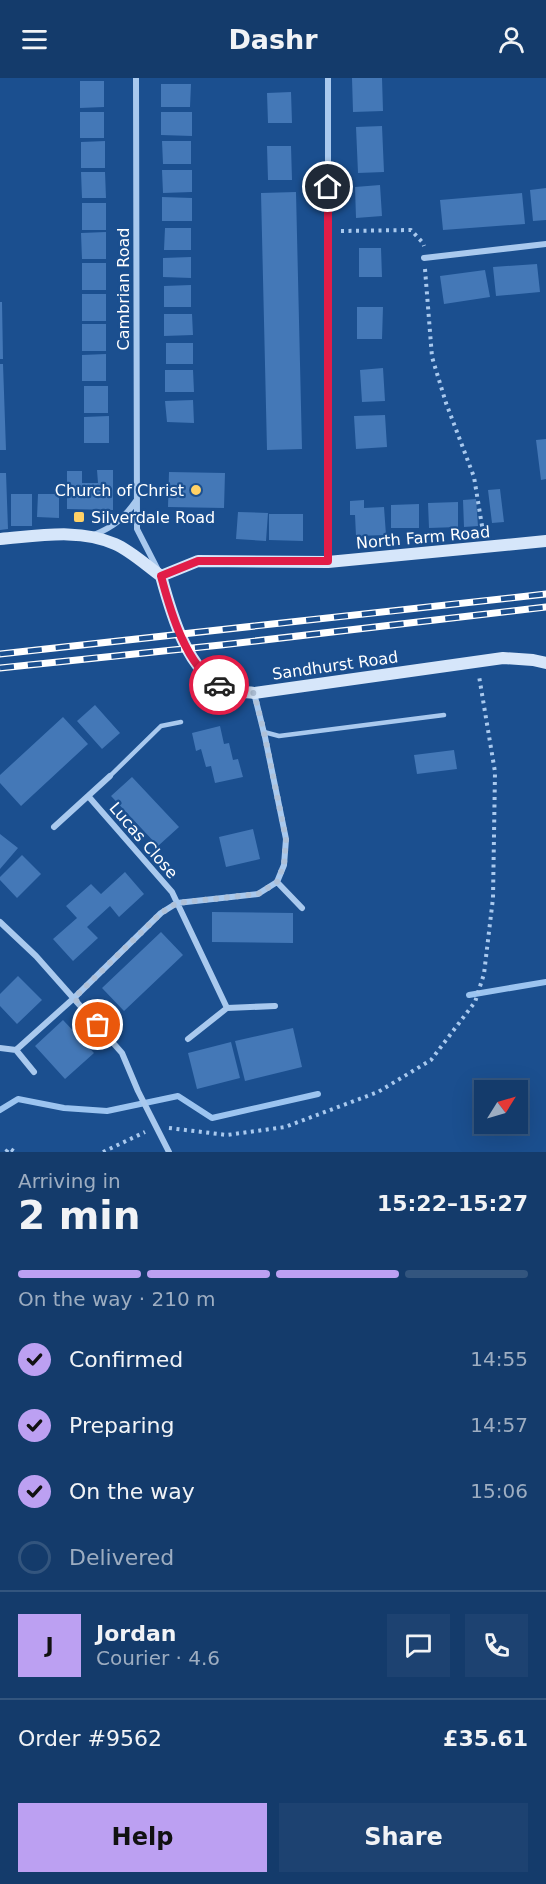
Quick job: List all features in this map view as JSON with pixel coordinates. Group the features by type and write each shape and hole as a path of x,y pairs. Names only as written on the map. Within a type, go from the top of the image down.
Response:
{"street":[{"name":"Cambrian Road","path":"136,78 137,529 161,576"},
{"path":"328,78 328,561"},
{"path":"424,258 546,244"},
{"path":"90,537 108,529 124,517 137,500"},
{"path":"0,539 60,534 90,537 116,544 161,576"},
{"name":"North Farm Road","path":"161,576 198,561 328,561 546,541"},
{"name":"Sandhurst Road","path":"161,576 171,615 199,669 210,680 228,690 254,693 503,658 546,663"},
{"path":"16,1050 74,998 161,913 177,903 258,894 277,882 284,865 286,839 254,693"},
{"name":"Lucas Close","path":"54,827 110,776"},
{"name":"Lucas Close","path":"89,796 172,892 226,1008"},
{"path":"277,882 302,908"},
{"path":"0,922 36,956 122,1053 138,1091 169,1152"},
{"path":"188,1039 226,1008 275,1006"},
{"path":"0,1048 16,1050 34,1072"}],"lane":[{"path":"264,732 279,736 444,716"},
{"path":"110,776 161,726 181,722"}],"path":[{"path":"328,231 411,230 423,243 432,357 446,403 474,477 485,548"},
{"path":"103,1152 157,1126 227,1135 285,1127 378,1092 431,1060 475,1002 484,974 493,898 495,771 477,661"},
{"path":"6,1152 9,1148 15,1152"}],"building":[{"path":"352,78 382,78 383,111 353,112"},
{"path":"80,81 104,81 104,107 80,108"},
{"path":"161,84 191,84 190,107 161,107"},
{"path":"291,92 292,123 268,123 267,93"},
{"path":"80,112 104,112 104,138 80,138"},
{"path":"161,112 192,112 192,136 161,135"},
{"path":"382,126 384,172 358,173 356,127"},
{"path":"105,141 105,168 81,168 81,142"},
{"path":"162,141 191,141 191,164 163,164"},
{"path":"267,146 291,146 292,180 268,180"},
{"path":"162,170 192,170 192,192 163,193"},
{"path":"81,172 105,172 106,198 82,198"},
{"path":"380,185 382,216 356,218 355,187"},
{"path":"546,188 546,220 533,221 530,190"},
{"path":"296,192 302,449 267,450 261,193"},
{"path":"522,193 525,224 443,230 440,200"},
{"path":"162,197 192,198 192,221 162,221"},
{"path":"82,203 106,203 106,230 82,230"},
{"path":"165,228 191,228 191,250 164,250"},
{"path":"106,232 106,259 82,259 81,233"},
{"path":"359,248 381,248 382,277 359,277"},
{"path":"191,257 191,278 163,277 163,258"},
{"path":"82,263 106,263 106,290 82,290"},
{"path":"537,264 540,292 496,296 493,267"},
{"path":"485,270 490,297 444,304 440,276"},
{"path":"191,285 191,307 164,307 164,286"},
{"path":"82,294 106,294 106,321 82,321"},
{"path":"0,302 2,302 3,359 0,359"},
{"path":"357,307 383,307 382,339 357,339"},
{"path":"164,314 192,314 193,335 164,336"},
{"path":"82,324 106,324 106,351 82,351"},
{"path":"166,343 193,343 193,364 166,364"},
{"path":"106,354 106,381 82,381 82,355"},
{"path":"0,364 3,364 6,450 0,450"},
{"path":"383,368 385,401 362,402 360,370"},
{"path":"165,370 193,370 194,392 165,392"},
{"path":"84,386 108,386 108,413 84,413"},
{"path":"193,400 194,423 167,422 165,401"},
{"path":"385,415 387,447 356,449 354,416"},
{"path":"109,416 109,443 84,443 84,417"},
{"path":"546,439 546,479 541,480 536,440"},
{"path":"97,470 113,470 113,510 67,509 67,471 82,471 82,483 98,483"},
{"name":"Church of Christ","path":"169,472 225,473 224,508 168,507"},
{"path":"0,473 6,473 8,529 0,530"},
{"path":"500,489 504,522 492,523 488,490"},
{"path":"11,494 32,494 32,526 11,526"},
{"path":"38,494 59,494 59,518 37,517"},
{"path":"476,499 478,526 464,527 463,500"},
{"path":"364,500 364,508 384,507 386,535 356,536 355,515 350,515 350,501"},
{"path":"458,502 458,527 429,528 428,503"},
{"path":"419,504 419,528 391,528 391,505"},
{"path":"238,512 268,513 266,541 236,539"},
{"path":"269,514 303,514 303,541 269,540"},
{"path":"95,705 120,733 102,749 77,721"},
{"path":"63,717 88,744 21,806 0,783 0,775"},
{"path":"220,726 224,744 229,743 233,760 238,759 243,777 215,783 211,766 206,767 201,749 196,751 192,733"},
{"path":"454,750 457,769 417,774 414,755"},
{"path":"132,777 179,827 158,846 111,796"},
{"path":"253,829 260,859 226,867 219,837"},
{"path":"0,834 18,848 0,869"},
{"path":"22,855 41,874 17,898 0,880 0,877"},
{"path":"125,872 144,894 119,917 110,906 87,927 98,938 73,961 53,939 77,918 66,906 91,884 101,894"},
{"path":"212,912 293,913 293,943 212,942"},
{"path":"161,932 183,955 124,1011 102,988"},
{"path":"18,976 42,1000 17,1024 0,1006 0,994"},
{"path":"63,1020 94,1053 65,1079 35,1046"},
{"path":"293,1028 302,1067 245,1081 235,1041"},
{"path":"231,1042 240,1078 197,1089 188,1053"}],"waterway":[{"path":"469,995 546,982"},
{"path":"0,1110 18,1099 64,1108 107,1111 178,1096 212,1118 318,1094"}],"railway":[{"path":"0,654 546,594"},
{"path":"0,668 546,607"}],"way so far":[{"path":"98,1025 74,998 161,913 177,903 258,894 277,882 284,865 286,839 254,693 228,690 219,685"}],"place":[{"name":"Church of Christ","path":"196,490"},
{"name":"Silverdale Road","path":"79,517"}],"route":[{"path":"219,685 199,669 171,615 161,576 198,561 328,561 328,187"}]}
